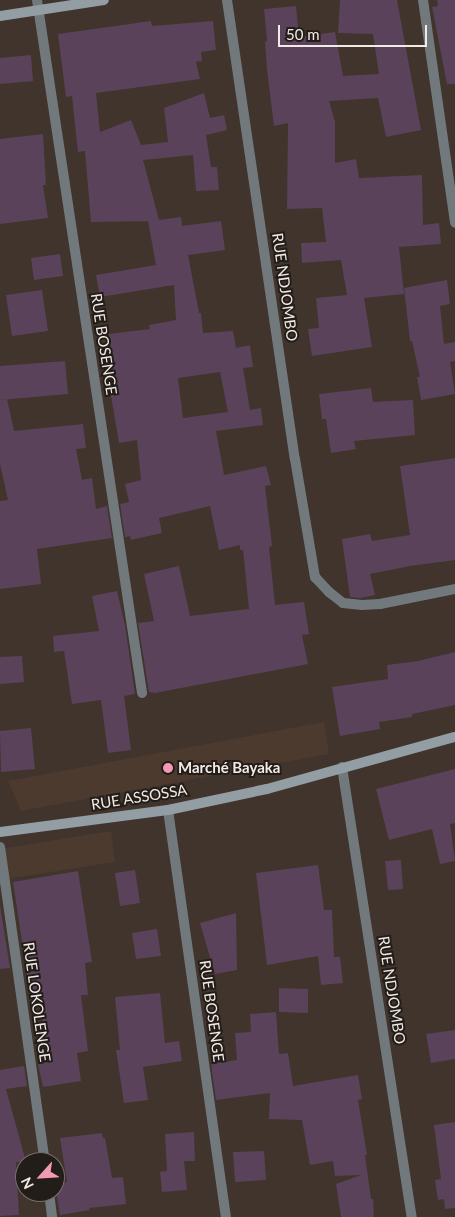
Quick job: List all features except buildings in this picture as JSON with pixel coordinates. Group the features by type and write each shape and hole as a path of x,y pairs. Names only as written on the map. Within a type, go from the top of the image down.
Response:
{"street":[{"path":"0,16 38,5 104,0"},
{"name":"RUE NDJOMBO","path":"227,0 295,458 315,577 329,592 343,602 362,605 380,604 455,589"},
{"path":"422,0 455,223"},
{"name":"RUE BOSENGE","path":"38,5 142,693"},
{"name":"RUE ASSOSSA","path":"0,832 168,810 267,789 455,737"},
{"name":"RUE NDJOMBO","path":"342,767 412,1217"},
{"name":"RUE BOSENGE","path":"168,810 226,1217"},
{"name":"RUE LOKOLENGE","path":"0,846 44,1152"},
{"path":"50,1202 52,1217"}],"shaded area":[{"name":"Marché Bayaka","path":"324,722 329,754 21,811 8,781"},
{"path":"111,831 115,862 0,880 0,849"}],"place":[{"name":"Marché Bayaka","path":"168,768"}]}
